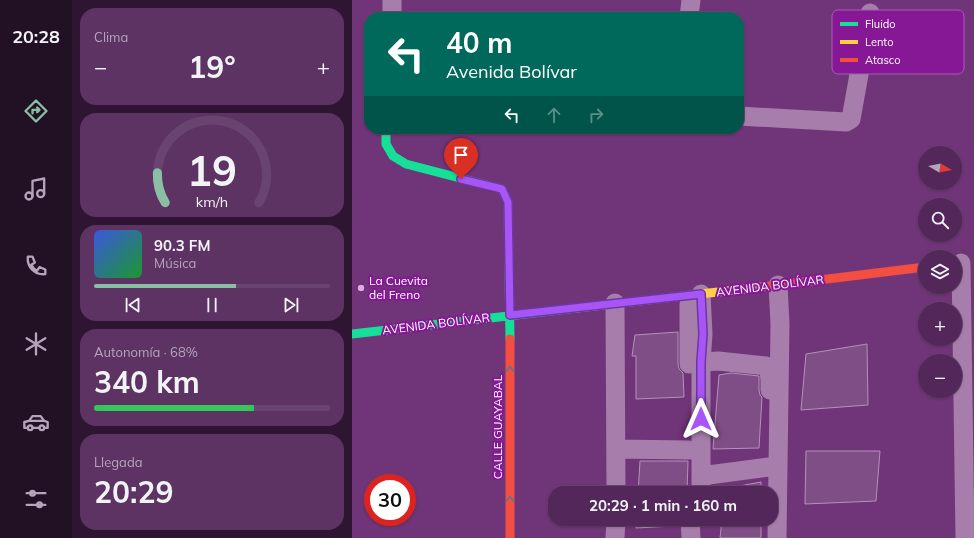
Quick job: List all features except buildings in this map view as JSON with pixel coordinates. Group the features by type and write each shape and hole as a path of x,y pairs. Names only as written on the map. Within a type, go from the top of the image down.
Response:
{"street":[{"path":"392,0 392,12"},
{"path":"690,12 691,0"},
{"path":"744,116 846,122 851,119 859,74"},
{"name":"CALLE GUAYABAL","path":"386,134 386,144 393,156 406,164 502,189 508,202 510,315 510,538"},
{"path":"963,263 965,538"},
{"name":"AVENIDA BOLÍVAR","path":"352,334 918,269"},
{"path":"777,538 780,324 778,286"},
{"path":"695,295 703,334 701,362 701,484 769,467"},
{"path":"690,486 689,450 695,295"},
{"path":"615,303 616,486"},
{"path":"701,362 718,361 766,366 768,368 771,407 769,486"},
{"path":"616,449 689,450"},
{"path":"615,538 616,526"},
{"path":"690,526 691,538"},
{"path":"702,526 702,538"},
{"path":"769,526 769,538"}],"traffic: fast":[{"path":"386,134 386,144 393,156 406,164 502,189 508,202 510,339"},
{"path":"352,334 577,308"}],"traffic: slow":[{"path":"577,308 762,287"}],"traffic: jam":[{"path":"762,287 918,268"},
{"path":"510,339 510,538"}],"place":[{"name":"La Cuevita del Freno","path":"361,288"}],"route":[{"path":"461,179 502,189 508,202 510,315 701,294 703,334 701,362 701,419"}]}
